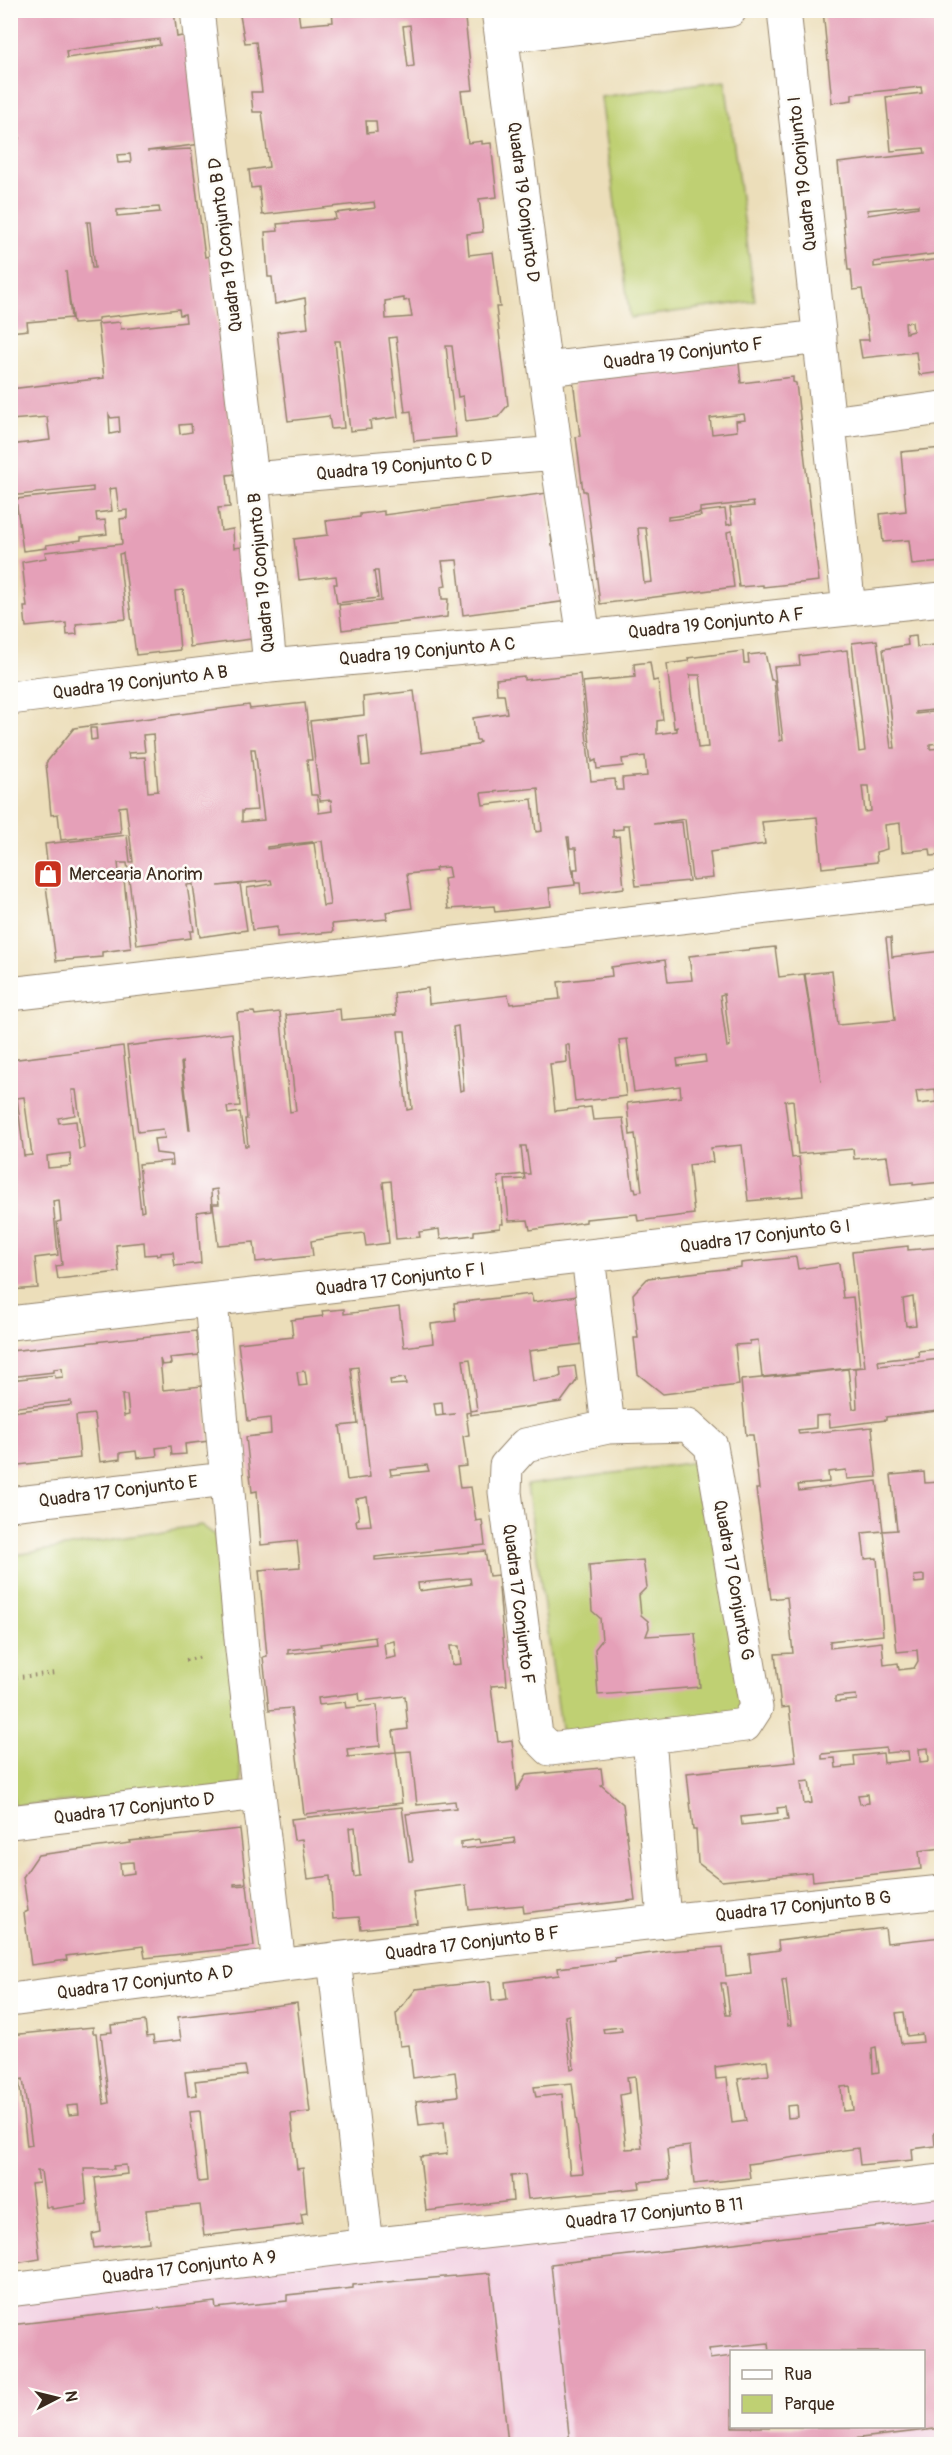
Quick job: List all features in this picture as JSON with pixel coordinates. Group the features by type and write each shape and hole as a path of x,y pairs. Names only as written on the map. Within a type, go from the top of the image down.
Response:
{"street":[{"name":"Quadra 19 Conjunto B D","path":"197,10 252,479"},
{"path":"501,23 730,10"},
{"name":"Quadra 19 Conjunto I","path":"784,10 831,423 849,609"},
{"name":"Quadra 19 Conjunto D","path":"501,23 556,453 584,637"},
{"name":"Quadra 19 Conjunto F","path":"546,369 820,338"},
{"path":"831,423 942,408"},
{"name":"Quadra 19 Conjunto C D","path":"252,479 556,453"},
{"name":"Quadra 19 Conjunto B","path":"252,479 270,666"},
{"name":"Quadra 19 Conjunto A F","path":"584,637 942,599"},
{"name":"Quadra 19 Conjunto A C","path":"270,666 584,637"},
{"name":"Quadra 19 Conjunto A B","path":"10,698 270,666"},
{"path":"10,994 942,887"},
{"name":"Quadra 17 Conjunto G I","path":"588,1256 942,1215"},
{"path":"588,1256 608,1427"},
{"name":"Quadra 17 Conjunto F I","path":"10,1323 588,1256"},
{"path":"211,1301 225,1479 258,1793 279,1965"},
{"name":"Quadra 17 Conjunto G","path":"608,1427 688,1425 711,1446 756,1708 745,1725 649,1738"},
{"name":"Quadra 17 Conjunto F","path":"608,1427 525,1445 507,1466 505,1492 536,1735 550,1749 649,1738"},
{"name":"Quadra 17 Conjunto E","path":"10,1504 225,1479"},
{"path":"649,1738 664,1920"},
{"name":"Quadra 17 Conjunto D","path":"10,1822 258,1793"},
{"name":"Quadra 17 Conjunto B G","path":"664,1920 942,1892"},
{"name":"Quadra 17 Conjunto B F","path":"279,1965 664,1920"},
{"path":"334,1959 366,2245"},
{"name":"Quadra 17 Conjunto A D","path":"10,2000 279,1965"},
{"name":"Quadra 17 Conjunto B 11","path":"366,2245 942,2181"},
{"name":"Quadra 17 Conjunto A 9","path":"10,2290 366,2245"}],"path":[{"path":"10,1678 56,1673"}],"shaded area":[{"path":"941,2181 941,2444 11,2444 10,2293"}],"green space":[{"path":"725,80 755,301 630,318 601,97"},
{"path":"710,1460 745,1716 563,1742 527,1485"},
{"path":"201,1525 215,1535 221,1556 242,1787 15,1806 10,1788 10,1556"}],"building":[{"path":"10,10 174,10 177,37 187,35 201,144 147,151 191,149 205,257 210,256 235,474 227,475 230,507 218,508 221,531 233,529 234,548 242,547 253,634 251,639 190,647 183,590 175,591 180,650 136,655 123,553 119,554 126,619 76,624 77,634 67,635 66,623 26,627 24,607 27,607 22,562 46,558 45,552 122,544 120,519 127,518 127,510 119,511 116,488 109,489 112,511 96,513 97,521 105,520 107,534 81,537 81,540 23,551 16,499 93,491 93,487 10,496 10,445 50,440 47,417 10,420 10,389 104,378 98,324 120,322 121,329 186,322 185,314 180,315 179,309 98,318 98,322 73,324 66,271 71,318 27,322 28,330 10,332 10,139 20,138 10,136 10,94 15,94 14,80 10,80 10,56 14,55","holes":["159,39 160,45 67,58 66,51","130,154 131,162 118,163 117,155","159,207 160,212 117,216 117,210","87,222 90,222 95,268 92,268","109,415 111,418 119,417 120,432 110,434","191,424 192,432 180,434 179,425"]},
{"path":"239,10 298,10 300,25 333,22 332,10 464,10 473,90 461,91 468,143 482,141 482,144 491,143 497,197 479,199 483,232 467,234 469,255 493,252 500,307 496,307 508,405 498,417 466,421 463,396 458,397 452,346 446,346 456,437 414,441 411,411 405,412 396,337 389,338 398,417 370,421 371,429 350,431 340,341 335,341 344,428 331,429 329,416 288,421 277,332 308,328 305,298 275,304 272,277 268,277 265,232 278,231 277,224 336,219 335,213 375,208 374,202 262,215 259,187 251,188 249,170 269,167 262,112 253,112 251,92 262,92 256,42 245,43","holes":["410,25 414,66 408,67 403,26","366,121 376,121 377,132 367,133","404,298 404,301 409,300 412,317 386,319 385,301"]},
{"path":"823,10 942,10 942,37 937,38 942,71 942,202 938,202 942,253 874,262 874,267 942,259 942,372 919,375 916,352 862,358 859,340 869,340 862,289 853,290 851,270 848,270 838,163 925,153 924,148 891,151 886,97 922,93 921,87 852,94 852,100 832,103","holes":["918,205 918,207 868,215 867,210","912,322 913,331 906,333 905,323"]},
{"path":"739,363 741,383 793,377 793,382 796,383 819,581 739,587 732,531 727,532 734,587 600,604 586,491 583,491 576,437 580,436 573,380","holes":["744,414 745,420 736,421 737,431 712,434 710,418","753,502 754,506 730,508 732,524 727,525 725,509 700,512 700,508","700,513 701,516 668,520 668,517","638,528 646,528 652,582 644,583"]},
{"path":"942,448 942,562 912,565 909,540 883,542 880,514 906,511 901,452"},
{"path":"547,493 552,546 568,545 575,600 463,615 457,560 442,561 446,586 441,587 442,599 448,599 447,617 342,630 339,605 381,601 378,571 374,571 378,598 337,603 334,584 337,584 336,576 299,580 294,539 328,535 326,521 360,517 360,514 384,511 384,515"},
{"path":"916,636 917,647 942,644 942,709 916,712 916,714 942,711 942,743 930,744 930,749 942,748 942,855 931,856 930,849 902,852 900,823 885,825 887,849 876,852 877,862 822,868 817,817 762,822 765,844 710,852 713,878 692,880 685,819 653,824 682,822 689,881 636,886 629,825 623,825 623,829 613,830 613,837 619,836 624,888 581,894 580,883 575,883 574,869 578,869 576,848 570,848 569,837 567,837 575,885 549,888 551,906 495,912 494,906 448,909 444,879 450,878 448,867 435,868 436,871 407,874 412,908 386,912 387,919 332,924 333,932 277,937 277,927 252,930 247,888 272,884 271,880 218,886 240,884 247,930 200,937 193,884 187,885 194,931 190,931 191,938 137,945 127,863 118,863 120,880 124,879 131,948 102,952 102,957 56,961 44,871 48,871 45,844 127,835 130,862 133,862 126,806 119,807 121,833 61,840 58,814 51,815 46,763 74,728 249,705 250,709 305,703 312,760 307,760 311,795 317,795 319,813 332,811 331,800 320,801 310,721 364,715 363,697 414,691 422,753 476,745 480,742 476,740 473,718 507,713 504,694 497,694 496,679 524,676 524,680 580,674 591,781 615,779 616,790 623,790 622,778 647,776 645,756 622,759 623,766 597,769 596,760 592,762 583,682 635,677 634,664 650,662 653,681 658,680 663,720 657,721 657,734 677,731 677,727 674,728 667,664 689,661 688,658 743,651 744,663 749,663 748,655 765,653 771,680 774,680 780,741 783,740 774,667 800,665 799,656 847,650 859,752 865,751 852,643 877,640 891,748 895,748 883,649 908,645 907,637","holes":["690,675 700,675 708,747 698,748","90,728 96,728 97,739 91,740","153,734 158,791 148,792 145,757 129,758 128,753 145,752 143,735","367,736 370,765 362,766 359,737","251,749 255,749 264,820 242,822 242,811 257,810","862,786 869,786 871,811 865,812","538,788 542,831 536,832 532,799 483,805 481,793","322,841 330,905 323,906 314,843 267,849 267,847"]},
{"path":"886,938 891,938 892,957 942,951 942,1000 940,1000 942,1182 913,1185 913,1182 891,1184 887,1156 854,1159 853,1149 798,1154 793,1100 785,1101 792,1158 799,1157 803,1196 748,1201 742,1145 711,1148 713,1162 689,1165 694,1214 638,1221 637,1214 586,1219 586,1222 530,1230 528,1220 509,1221 505,1180 525,1179 524,1174 498,1177 503,1224 500,1224 500,1228 474,1231 474,1235 440,1239 439,1229 419,1232 420,1237 396,1239 391,1181 383,1182 389,1243 366,1246 364,1233 338,1236 311,1241 313,1256 256,1262 254,1242 218,1245 213,1204 219,1204 217,1189 211,1190 212,1210 197,1212 201,1263 175,1266 173,1252 161,1253 157,1256 157,1254 145,1255 144,1242 116,1245 119,1272 58,1279 56,1266 62,1265 57,1222 61,1221 59,1200 53,1201 58,1255 35,1258 38,1288 10,1290 10,1060 123,1046 141,1212 144,1211 139,1164 170,1161 170,1165 173,1165 172,1155 156,1153 154,1139 165,1138 163,1129 138,1132 127,1046 232,1033 240,1106 227,1107 228,1114 240,1112 245,1146 248,1146 237,1013 254,1012 255,1015 280,1012 290,1112 296,1111 286,1015 340,1009 341,1020 396,1015 394,993 428,988 429,1004 508,995 510,1004 560,999 558,982 612,976 611,967 665,960 668,982 692,980 689,956 775,947 779,977 804,974 821,1081 805,974 832,971 838,1025 895,1020","holes":["724,994 730,1046 727,1047 720,995","458,1026 464,1090 460,1091 453,1027","398,1031 405,1031 412,1109 407,1110","627,1039 634,1092 680,1086 681,1097 627,1103 630,1135 635,1134 642,1191 636,1192 633,1188 623,1118 593,1120 591,1107 555,1111 550,1064 567,1062 566,1045 569,1045 575,1102 626,1096 619,1040","705,1055 706,1062 678,1066 677,1059","182,1062 190,1130 181,1063","935,1089 937,1102 918,1104 916,1091","72,1090 76,1090 84,1148 79,1149 76,1121 59,1123 58,1118 75,1115","24,1097 32,1155 24,1156 17,1098","521,1146 526,1146 530,1174 524,1174","70,1153 71,1166 48,1168 47,1156"]},
{"path":"908,1246 908,1250 942,1247 942,1414 938,1414 938,1411 886,1417 886,1420 830,1427 829,1415 816,1416 816,1428 798,1430 799,1434 872,1427 877,1477 847,1479 846,1470 828,1472 829,1482 798,1485 799,1491 877,1481 883,1531 897,1530 891,1475 924,1472 925,1483 940,1482 938,1470 942,1469 942,1848 919,1851 921,1869 813,1881 812,1872 722,1881 698,1863 696,1830 693,1830 687,1773 796,1762 789,1707 781,1708 775,1654 793,1653 787,1597 771,1599 756,1489 759,1489 753,1435 746,1435 741,1380 848,1369 853,1409 857,1408 855,1368 865,1367 852,1252","holes":["913,1297 916,1325 906,1326 903,1299","939,1349 940,1359 879,1366 878,1361 919,1356 918,1351","883,1531 897,1652 917,1650 918,1661 914,1668 899,1670 898,1663 884,1665 882,1642 830,1648 830,1641 883,1635 877,1558 865,1559 862,1533","924,1575 924,1582 915,1583 914,1576","856,1695 857,1700 835,1702 835,1697","886,1748 886,1753 908,1751 909,1760 884,1763 883,1753 854,1756 855,1766 836,1768 835,1758 822,1759 822,1754","928,1748 929,1761 920,1762 919,1749","809,1781 812,1803 804,1804 801,1782","868,1794 869,1803 860,1804 858,1795","786,1807 788,1820 742,1825 741,1817 778,1813 777,1808"]},
{"path":"796,1257 798,1269 839,1263 843,1298 853,1297 860,1367 762,1377 758,1340 750,1341 750,1344 735,1345 739,1385 663,1394 638,1374 634,1338 638,1338 633,1294 648,1278 741,1267 741,1263"},
{"path":"531,1294 533,1302 577,1296 583,1344 529,1351 533,1381 557,1378 561,1376 560,1368 575,1366 577,1380 561,1402 470,1415 470,1412 466,1413 469,1435 463,1436 467,1466 457,1467 460,1488 471,1487 476,1521 482,1520 485,1545 375,1557 375,1560 485,1551 489,1576 498,1575 507,1685 491,1686 498,1742 512,1740 517,1790 526,1775 601,1768 603,1784 601,1785 623,1804 635,1900 524,1913 523,1905 469,1910 466,1885 413,1892 417,1923 361,1929 359,1917 333,1919 330,1876 308,1879 302,1839 294,1840 291,1819 402,1807 409,1861 413,1861 406,1814 456,1808 455,1801 417,1805 411,1751 396,1752 402,1803 304,1814 291,1708 269,1710 263,1657 267,1656 259,1570 300,1567 297,1541 261,1545 257,1491 252,1492 246,1437 271,1434 270,1418 248,1421 238,1343 293,1337 291,1320 323,1316 322,1311 344,1309 344,1314 399,1307 404,1347 433,1343 431,1324 456,1321 454,1303","holes":["470,1359 477,1410 470,1411 463,1360","358,1367 370,1477 347,1480 340,1426 358,1424 351,1368","305,1371 307,1385 299,1386 297,1372","405,1378 406,1384 391,1385 390,1380","442,1402 443,1415 455,1414 436,1416 434,1403","427,1465 429,1471 391,1475 390,1469","367,1497 371,1525 357,1526 356,1520 359,1519 356,1499","470,1578 471,1584 419,1591 418,1583","375,1637 376,1644 288,1654 288,1650","394,1641 396,1657 386,1659 384,1643","450,1646 459,1646 461,1664 452,1665","359,1693 360,1701 405,1696 408,1729 393,1731 396,1752 348,1757 347,1749 380,1746 377,1705 346,1708 345,1702 319,1705 318,1698","355,1827 360,1876 354,1877 349,1828","514,1838 515,1843 461,1849 461,1842 479,1839 480,1843"]},
{"path":"196,1331 199,1355 170,1358 171,1364 162,1365 160,1359 163,1390 202,1386 209,1441 185,1444 186,1454 172,1455 171,1446 156,1448 157,1456 137,1458 136,1451 120,1453 120,1459 100,1462 94,1414 76,1416 80,1458 10,1466 10,1412 71,1405 71,1401 10,1408 10,1380 55,1375 55,1378 63,1377 62,1368 54,1369 54,1372 10,1377 10,1351","holes":["122,1395 127,1395 129,1415 124,1416"]},
{"path":"643,1560 647,1587 639,1595 641,1615 648,1621 649,1628 646,1636 695,1633 700,1687 598,1695 595,1649 602,1640 600,1618 592,1611 589,1565"},
{"path":"240,1829 246,1883 234,1884 234,1886 247,1885 254,1946 145,1958 143,1946 66,1956 67,1960 31,1965 24,1913 28,1911 23,1877 38,1855 131,1843 130,1841","holes":["133,1862 134,1873 121,1875 120,1863"]},
{"path":"885,1928 887,1943 942,1937 942,2132 934,2133 935,2146 912,2149 913,2160 860,2165 858,2148 748,2164 750,2178 694,2184 690,2146 667,2149 670,2179 639,2182 640,2188 528,2199 525,2175 511,2176 513,2201 426,2211 420,2157 447,2154 444,2122 419,2125 416,2101 458,2096 455,2072 413,2078 409,2045 400,2046 396,2014 416,1989 490,1981 492,2001 507,1999 505,1982 559,1975 558,1968 668,1951 723,1947 726,1976 751,1973 749,1954 779,1950 778,1941","holes":["786,1979 791,2025 788,2026 782,1980","721,1983 726,1983 730,2015 726,2015","904,2012 907,2036 922,2034 923,2042 901,2044 896,2013","569,2015 574,2068 571,2069 565,2016","621,2027 622,2031 604,2033 603,2029","876,2047 879,2072 873,2073 872,2048","767,2060 769,2075 738,2079 746,2121 732,2123 727,2078 716,2079 715,2067","635,2076 642,2148 626,2149 620,2095 629,2093 627,2077","572,2083 583,2173 570,2174 562,2094 536,2097 534,2087","850,2086 853,2110 843,2111 841,2087","797,2105 798,2117 788,2118 787,2106"]},
{"path":"297,2003 310,2112 291,2114 297,2169 303,2168 307,2213 301,2214 303,2224 204,2236 200,2205 146,2210 149,2242 94,2248 92,2234 101,2232 95,2178 127,2174 126,2165 113,2166 114,2169 84,2169 87,2204 52,2209 52,2207 46,2207 41,2171 37,2171 39,2183 31,2184 40,2259 10,2264 10,2035 93,2027 93,2033 96,2033 104,2104 109,2103 101,2033 112,2032 111,2025 145,2021 147,2037 153,2036 154,2043 181,2040 178,2017","holes":["245,2066 247,2075 195,2081 197,2095 188,2096 185,2072","23,2079 32,2145 27,2146 19,2080","78,2105 79,2114 69,2115 67,2106","200,2111 207,2181 198,2182 190,2112"]},
{"path":"942,2219 942,2428 812,2444 570,2444 551,2264"},
{"path":"490,2273 508,2444 10,2444 10,2325 215,2302 216,2308 287,2301 287,2295 353,2288 353,2285"}],"place":[{"name":"Mercearia Anorim","path":"48,874"}]}
